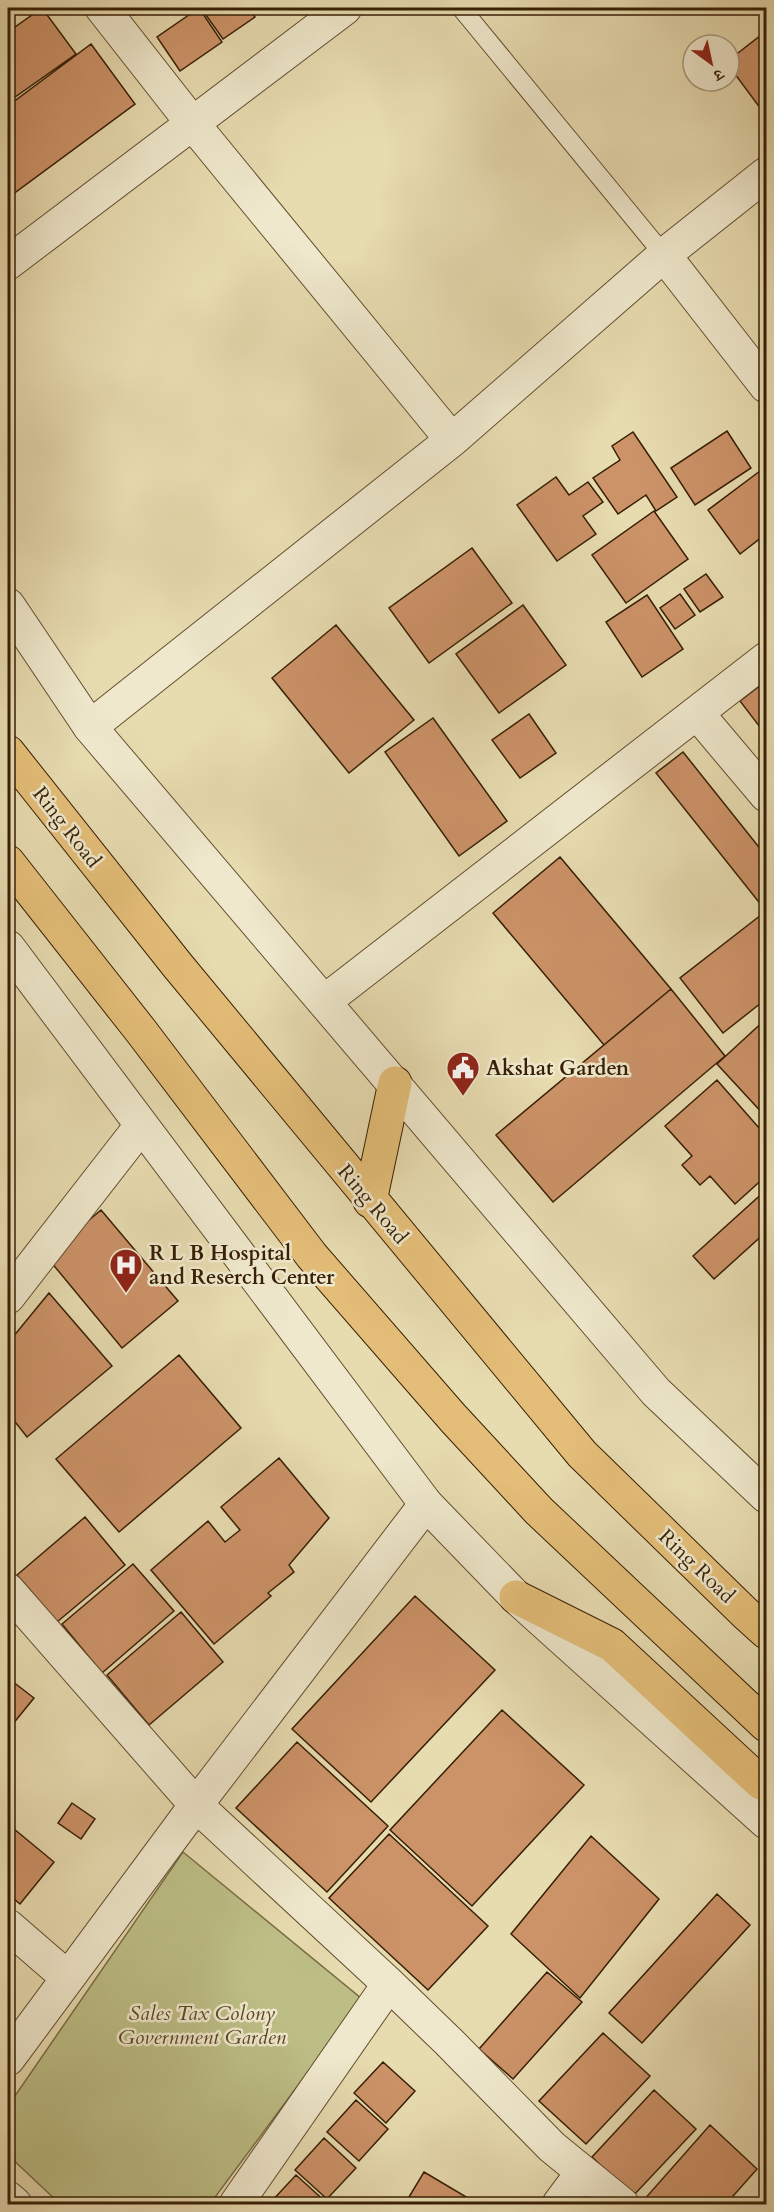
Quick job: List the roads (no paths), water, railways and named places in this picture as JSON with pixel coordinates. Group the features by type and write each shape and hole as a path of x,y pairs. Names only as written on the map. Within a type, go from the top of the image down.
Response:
{"highway":[{"name":"Ring Road","path":"8,752 177,966 582,1454 766,1632"},
{"path":"8,862 141,1031 312,1256 453,1418 539,1511 766,1725"},
{"path":"370,1201 394,1083"},
{"path":"516,1598 612,1645 761,1783 766,1784"}],"street":[{"path":"102,8 193,124 452,440"},
{"path":"8,263 345,8"},
{"path":"90,727 452,440 664,255 766,174"},
{"path":"664,255 766,386"},
{"path":"8,605 90,727 656,1392 766,1496"},
{"path":"325,1001 766,659"},
{"path":"697,713 766,795"},
{"path":"8,947 426,1504 516,1598 766,1821"},
{"path":"8,1297 141,1126"},
{"path":"8,2059 196,1804 426,1504"},
{"path":"8,1590 196,1804 450,2042 552,2147 622,2205"},
{"path":"8,1926 68,1978"},
{"path":"236,2205 389,1984"},
{"path":"559,2205 582,2173"},
{"path":"8,2198 15,2205"}],"lane":[{"path":"461,8 664,255"}],"place":[{"name":"Akshat Garden","path":"463,1097"},
{"name":"R L B Hospital and Reserch Center","path":"126,1294"}],"park label":[{"name":"Sales Tax Colony Government Garden","path":"202,2025"}]}
